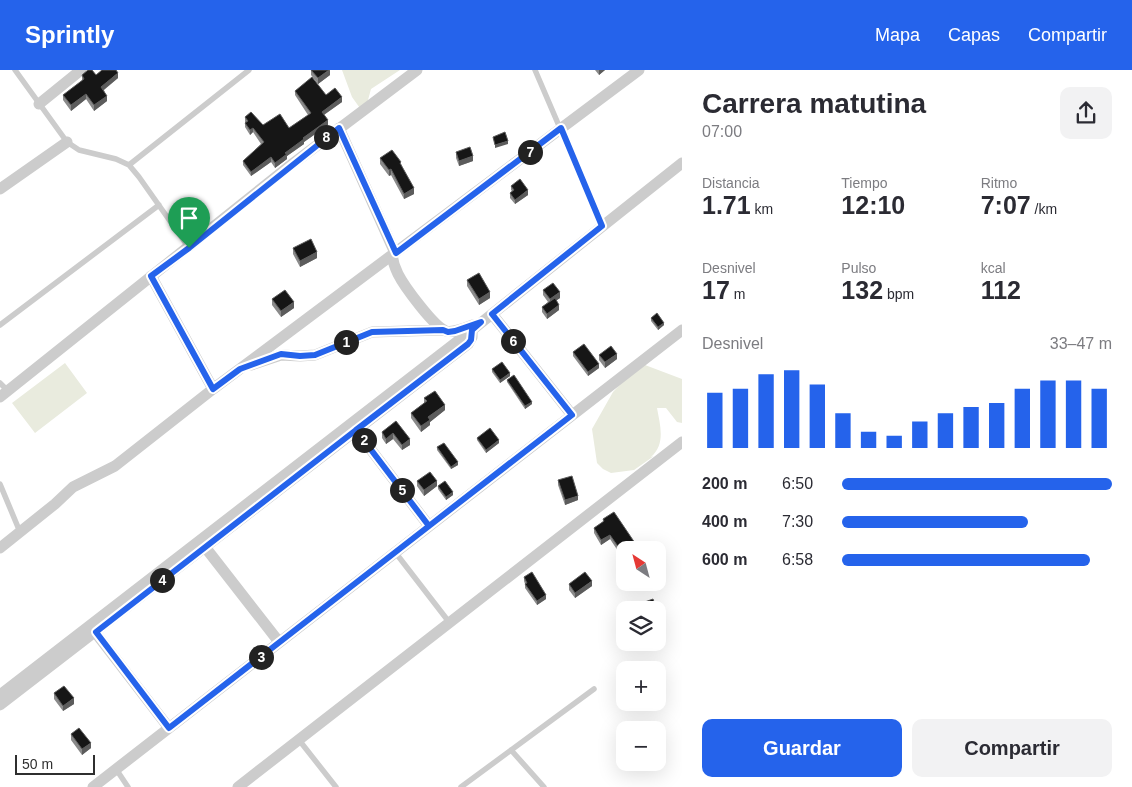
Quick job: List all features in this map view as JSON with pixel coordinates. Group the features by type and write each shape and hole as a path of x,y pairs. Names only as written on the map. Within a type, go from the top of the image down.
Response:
{"street":[{"path":"39,104 82,70"},
{"path":"3,390 189,248 339,128 417,70"},
{"path":"0,548 73,487 115,466 213,389 639,70"},
{"path":"339,128 394,254 398,274 410,293 443,330"},
{"path":"0,190 67,142"},
{"path":"0,695 472,330 682,163"},
{"path":"151,276 213,389"},
{"path":"492,314 572,415"},
{"path":"240,369 281,354 315,355 372,332 443,330 448,332 481,322"},
{"path":"0,705 468,344 471,340 472,330"},
{"path":"93,787 682,330"},
{"path":"356,430 429,526"},
{"path":"238,787 682,442"},
{"path":"205,548 279,642"},
{"path":"96,632 169,728"}],"lane":[{"path":"15,70 67,142 79,150 129,165 189,248"},
{"path":"129,165 249,70"},
{"path":"536,70 602,226"},
{"path":"0,325 159,205"},
{"path":"0,484 20,532"},
{"path":"396,552 449,622"},
{"path":"461,787 594,689"},
{"path":"299,740 336,787"},
{"path":"511,750 544,787"},
{"path":"116,769 128,787"}],"shaded area":[{"path":"342,70 400,70 371,89 365,111 362,111 352,97"},
{"path":"65,363 87,393 35,433 12,403"},
{"path":"645,365 682,379 682,423 677,422 666,408 657,408 661,434 659,446 651,457 654,456 634,470 611,473 597,463 592,429 613,392 631,373"}],"building":[{"path":"88,70 92,70 96,75 102,70 116,70 118,73 101,87 107,96 94,105 86,94 71,105 63,95 84,79 82,75"},
{"path":"311,70 329,70 318,78"},
{"path":"312,77 326,95 335,88 342,97 322,112 328,120 303,138 275,163 271,157 251,172 243,161 264,142 253,128 250,130 245,123 248,121 245,117 251,112 263,125 280,114 289,128 311,113 295,91"},
{"path":"505,132 508,141 495,145 493,137"},
{"path":"470,147 473,156 459,161 456,152"},
{"path":"392,150 401,162 414,188 404,194 391,169 389,170 380,158"},
{"path":"520,179 528,190 515,200 510,193 514,190 511,186"},
{"path":"311,239 317,252 300,261 293,248"},
{"path":"479,273 490,292 479,299 467,280"},
{"path":"553,283 560,292 550,299 543,290"},
{"path":"285,290 294,302 281,311 272,299"},
{"path":"555,298 559,305 547,314 542,307"},
{"path":"657,313 664,323 658,327 651,318"},
{"path":"584,344 599,364 588,372 573,352"},
{"path":"611,346 617,354 605,362 599,355"},
{"path":"502,362 510,373 500,380 492,369"},
{"path":"514,375 532,402 525,406 507,380"},
{"path":"435,391 445,405 428,417 430,420 421,426 411,413 427,401 424,398"},
{"path":"396,421 410,439 402,445 393,433 386,439 382,432"},
{"path":"490,428 499,440 486,450 477,438"},
{"path":"444,443 458,462 451,467 437,447"},
{"path":"430,472 437,481 424,490 417,481"},
{"path":"572,476 578,496 565,500 558,480"},
{"path":"445,481 453,492 446,497 438,486"},
{"path":"614,512 634,541 616,541 616,544 610,535 601,540 594,528 604,521 603,519"},
{"path":"532,572 546,595 537,601 525,584 527,583 524,577"},
{"path":"585,572 592,581 575,593 569,584"},
{"path":"64,686 74,698 63,706 54,693"},
{"path":"79,728 91,743 82,749 71,734"}],"route":[{"path":"189,248 151,276 213,389 240,369 281,354 315,355 372,332 443,330 448,332 467,328 481,322 472,330 472,337 468,344 356,430 429,526 169,728 96,632 356,430 393,478 429,526 572,415 492,314 602,226 561,128 396,253 339,128 286,168 189,248"}]}
